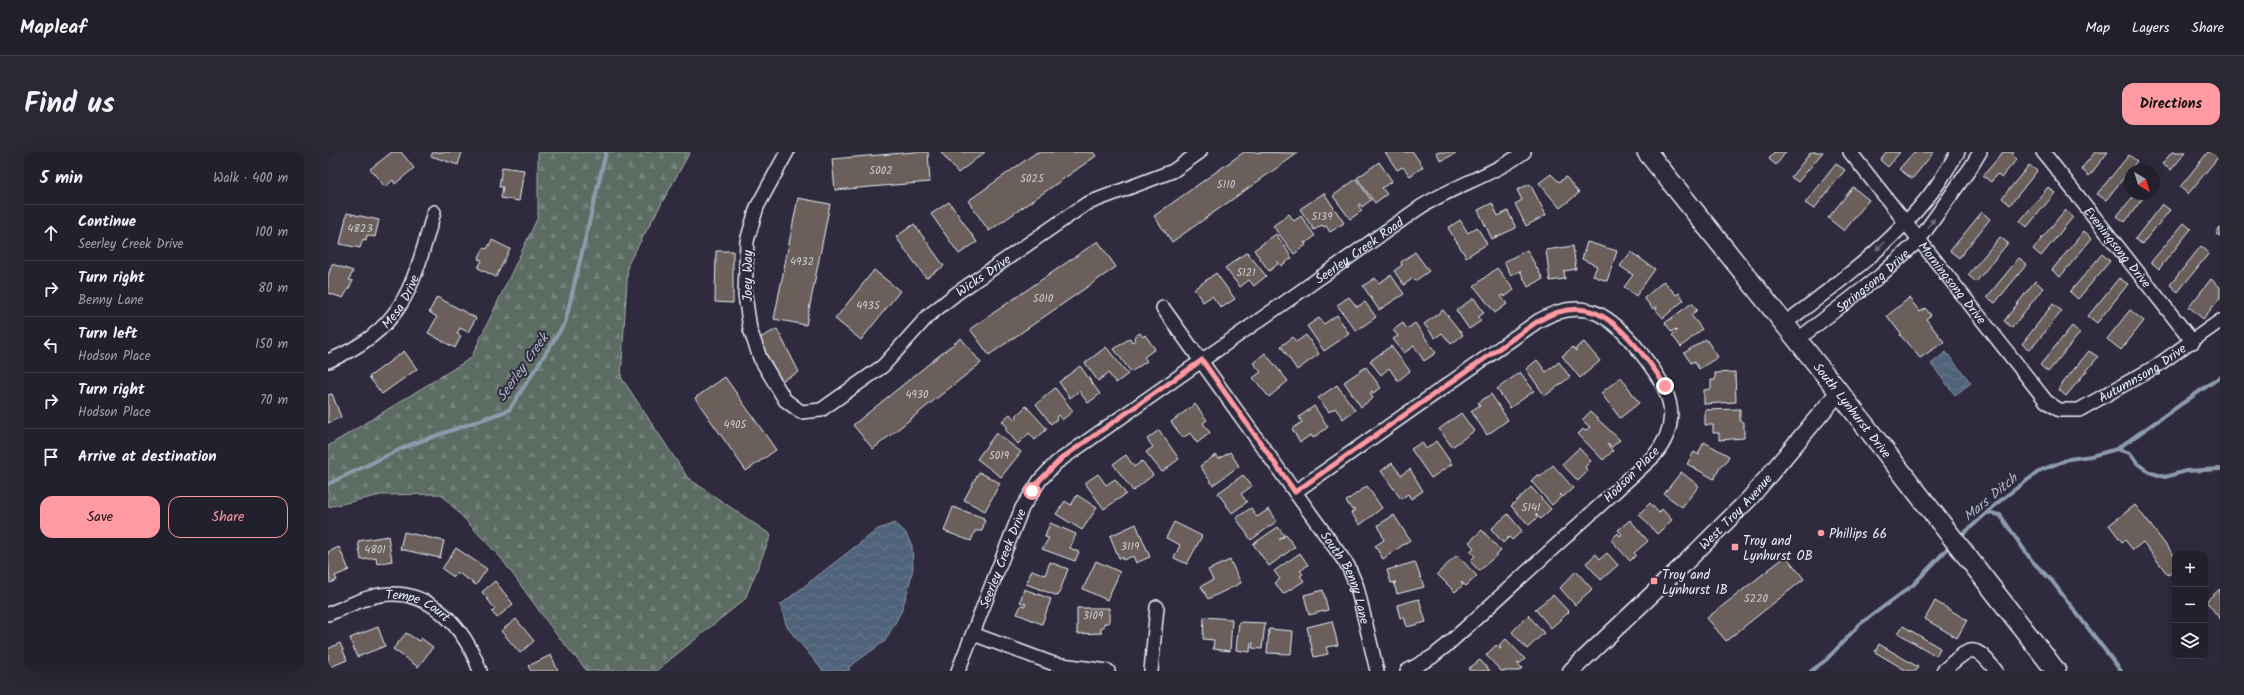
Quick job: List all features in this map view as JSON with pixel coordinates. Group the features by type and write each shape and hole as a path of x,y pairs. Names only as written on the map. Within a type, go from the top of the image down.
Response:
{"main road":[{"name":"South Lynhurst Drive","path":"1647,152 1839,392 2056,671"}],"street":[{"name":"Joey Way","path":"785,400 760,358 750,329 745,296 747,241 749,234 757,207 787,152"},
{"name":"Wicks Drive","path":"785,400 801,412 821,410 883,366 928,316 957,293 1086,204 1173,171 1200,152"},
{"name":"Seerley Creek Road","path":"1202,360 1419,208 1443,193 1511,161 1524,152"},
{"name":"Morningsong Drive","path":"1850,152 2046,401 2059,410"},
{"name":"Springsong Drive","path":"1784,324 1848,276 1905,222 1936,186 1958,152"},
{"name":"Springsong Drive","path":"1797,340 1881,275 1919,240 1972,167 1980,152"},
{"name":"Eveningsong Drive","path":"2043,152 2193,342"},
{"name":"Mesa Drive","path":"328,361 374,335 398,311 415,278 434,212"},
{"name":"South Benny Lane","path":"1163,308 1202,360 1346,563 1355,580 1377,671"},
{"name":"Hodson Place","path":"1295,492 1538,321 1561,311 1573,309 1592,311 1612,321 1624,331 1660,377 1669,396 1670,421 1665,439 1654,456 1447,645 1432,657 1406,671"},
{"name":"Autumnsong Drive","path":"2059,410 2079,410 2099,401 2155,368 2193,342 2220,320"},
{"name":"Seerley Creek Drive","path":"958,671 1022,508 1040,480 1062,458 1202,360"},
{"name":"West Troy Avenue","path":"1571,671 1683,565 1750,498 1839,392"},
{"name":"Tempe Court","path":"328,614 381,595 415,598 433,606 449,619 465,639 480,671"},
{"path":"1151,671 1157,607"},
{"path":"973,634 1054,664 1108,671"},
{"path":"1943,671 1965,652 1974,650 1982,654 1996,671"}],"green space":[{"path":"538,152 690,152 628,264 621,377 688,478 771,535 745,599 656,671 587,671 556,634 501,558 441,494 381,495 328,507 328,446 471,358 538,217"}],"water":[{"path":"1946,352 1971,383 1955,395 1931,364"},
{"path":"895,523 905,532 912,546 913,568 901,612 885,641 849,667 849,671 823,671 787,627 780,605 878,529"}],"building":[{"path":"392,152 401,152 414,168 395,184 393,180 385,187 370,169"},
{"path":"433,152 462,152 458,165 431,156"},
{"path":"928,152 930,182 835,190 832,159"},
{"path":"941,152 985,152 958,173"},
{"path":"1037,152 1093,152 1096,156 989,231 968,201"},
{"path":"1244,152 1298,153 1172,242 1154,216"},
{"path":"1385,152 1413,152 1423,167 1410,176 1403,167 1397,170"},
{"path":"1436,152 1455,152 1456,153 1441,161"},
{"path":"1774,152 1786,152 1776,165 1769,159"},
{"path":"1811,152 1823,152 1798,182 1791,177"},
{"path":"1886,152 1900,152 1888,167 1880,160"},
{"path":"1914,152 1934,152 1912,179 1899,169"},
{"path":"2003,152 2014,152 2012,155 2017,159 2001,178 1997,174 1991,182 1983,176"},
{"path":"2095,152 2108,152 2089,176 2081,169"},
{"path":"2172,152 2186,152 2171,170 2162,164"},
{"path":"2208,152 2216,152 2220,155 2188,194 2180,187"},
{"path":"2129,155 2137,161 2135,164 2124,164 2124,177 2106,200 2097,194"},
{"path":"1379,162 1392,181 1382,188 1387,194 1375,203 1357,178"},
{"path":"1836,164 1845,170 1814,209 1805,203"},
{"path":"2029,165 2037,171 2010,205 2002,198"},
{"path":"502,167 524,170 519,201 501,198 503,187 499,187"},
{"path":"1551,174 1559,182 1566,177 1579,193 1560,208 1539,183"},
{"path":"1356,179 1371,200 1362,207 1360,204 1358,205 1362,211 1350,219 1333,196"},
{"path":"1530,184 1546,215 1526,226 1515,204 1522,200 1517,190"},
{"path":"1853,187 1869,200 1844,231 1828,218"},
{"path":"2048,187 2055,193 2027,227 2020,221"},
{"path":"1324,193 1344,223 1330,232 1326,226 1324,227 1322,225 1314,230 1300,209"},
{"path":"798,198 830,204 806,325 774,319"},
{"path":"2130,200 2142,200 2125,222 2117,216"},
{"path":"949,202 977,242 959,254 931,214"},
{"path":"1492,203 1498,216 1508,211 1516,228 1492,239 1478,210"},
{"path":"2162,204 2170,210 2142,244 2135,239"},
{"path":"2065,210 2073,217 2041,256 2033,249"},
{"path":"1982,212 1990,219 1959,258 1950,251"},
{"path":"347,213 379,220 375,237 367,235 366,240 363,239 360,248 340,244"},
{"path":"1289,214 1294,221 1301,216 1315,236 1306,243 1304,242 1306,245 1294,254 1273,226"},
{"path":"1460,220 1468,233 1477,227 1487,244 1466,257 1448,228"},
{"path":"2184,223 2191,229 2159,269 2151,262"},
{"path":"914,224 944,266 926,278 896,237"},
{"path":"2220,228 2220,236 2216,233"},
{"path":"2084,231 2092,238 2060,277 2052,270"},
{"path":"1276,234 1292,258 1281,266 1277,261 1278,264 1269,271 1254,250"},
{"path":"2000,237 2008,243 1976,282 1968,275"},
{"path":"492,240 510,249 496,277 478,268 482,260 478,259 484,248 487,249"},
{"path":"1098,241 1116,267 989,355 970,329"},
{"path":"1587,242 1617,251 1607,281 1593,276 1597,266 1582,259"},
{"path":"1573,246 1576,269 1564,271 1565,279 1550,281 1546,250"},
{"path":"2201,246 2209,253 2178,292 2170,285"},
{"path":"1527,250 1543,279 1528,287 1520,271 1511,275 1504,262"},
{"path":"716,251 733,251 733,303 715,302"},
{"path":"1247,252 1266,276 1254,286 1249,280 1240,287 1225,268"},
{"path":"1415,252 1429,271 1415,281 1413,278 1404,285 1394,271 1402,265 1401,262"},
{"path":"1631,252 1655,269 1636,296 1624,287 1633,275 1620,266"},
{"path":"2102,254 2110,261 2078,299 2070,292"},
{"path":"2019,258 2027,264 1995,303 1987,297"},
{"path":"332,264 353,271 349,280 353,281 343,298 328,293 328,276"},
{"path":"1497,268 1514,290 1505,297 1503,295 1501,296 1507,304 1495,313 1474,286"},
{"path":"874,270 900,291 861,340 835,319"},
{"path":"1216,273 1235,299 1221,308 1212,296 1203,302 1194,289"},
{"path":"1391,275 1404,294 1379,310 1363,286 1375,278 1379,283"},
{"path":"2119,278 2128,284 2097,323 2088,316"},
{"path":"2211,279 2220,287 2220,298 2203,319 2189,307"},
{"path":"1664,281 1676,295 1679,293 1684,300 1663,318 1656,310 1657,306 1653,309 1644,298"},
{"path":"2035,281 2043,288 2012,328 2004,321"},
{"path":"437,297 476,318 468,332 460,328 457,334 461,336 455,348 428,333 437,317 429,312"},
{"path":"1349,297 1357,307 1365,302 1376,317 1356,331 1337,305"},
{"path":"1474,298 1484,313 1478,317 1481,321 1469,329 1456,310"},
{"path":"1909,298 1920,312 1925,308 1931,315 1926,319 1944,342 1920,358 1900,335 1901,334 1887,316"},
{"path":"1692,303 1697,310 1691,315 1702,329 1681,347 1672,335 1677,331 1675,329 1672,332 1665,323"},
{"path":"2053,304 2062,311 2030,350 2022,344"},
{"path":"1443,310 1463,335 1451,344 1442,333 1435,338 1424,324"},
{"path":"2130,310 2144,321 2121,350 2107,339"},
{"path":"1337,315 1349,334 1324,351 1307,326 1319,318 1324,324"},
{"path":"1403,323 1407,329 1415,323 1436,353 1424,361 1414,346 1404,353 1393,339 1398,336 1393,330"},
{"path":"2072,326 2080,333 2048,372 2040,365"},
{"path":"777,329 799,372 781,381 758,339"},
{"path":"1140,333 1143,337 1145,335 1155,349 1144,357 1147,361 1131,372 1114,349 1130,338 1132,342 1135,340 1134,337"},
{"path":"1306,335 1319,354 1297,370 1281,346 1293,337 1296,342"},
{"path":"961,338 981,363 873,449 853,425"},
{"path":"1706,339 1718,357 1699,369 1694,361 1691,363 1684,353"},
{"path":"1584,342 1600,361 1580,378 1562,356 1573,347 1576,351 1576,348"},
{"path":"1391,346 1410,371 1398,381 1389,368 1381,375 1370,361"},
{"path":"1106,347 1128,374 1116,383 1108,373 1098,381 1085,363"},
{"path":"404,351 417,369 382,394 369,377"},
{"path":"2089,351 2098,357 2066,396 2058,389"},
{"path":"1265,353 1288,381 1269,397 1253,378 1261,372 1253,363"},
{"path":"1537,360 1546,372 1559,362 1570,377 1545,396 1526,369"},
{"path":"1080,366 1100,394 1088,403 1079,391 1070,398 1059,382"},
{"path":"1366,367 1381,388 1373,393 1372,391 1370,393 1373,398 1361,407 1344,382"},
{"path":"1520,372 1534,391 1510,408 1497,389"},
{"path":"1735,372 1736,402 1704,404 1704,390 1711,389 1711,380 1715,380 1715,373"},
{"path":"725,377 776,450 746,471 695,398"},
{"path":"1621,377 1639,403 1620,418 1601,393"},
{"path":"1337,385 1355,410 1343,419 1335,408 1329,412 1318,398"},
{"path":"1055,388 1073,411 1062,420 1058,415 1056,417 1057,419 1051,424 1036,404"},
{"path":"332,394 341,417 328,423 328,395"},
{"path":"1491,394 1508,420 1487,435 1471,411 1480,405 1478,403"},
{"path":"1195,404 1207,420 1203,423 1210,433 1197,443 1190,433 1183,438 1171,422"},
{"path":"1026,406 1047,429 1035,440 1029,433 1018,444 1005,429 1007,427 1002,421 1010,414 1015,420 1018,418 1016,416"},
{"path":"1314,406 1328,427 1313,438 1311,435 1300,442 1292,429 1302,422 1299,417"},
{"path":"1740,409 1740,421 1744,422 1744,438 1719,440 1719,433 1713,433 1713,425 1705,425 1705,410"},
{"path":"1590,412 1620,440 1612,447 1607,444 1613,451 1603,460 1578,434 1583,429 1585,431 1590,427 1582,420"},
{"path":"1461,413 1474,431 1452,447 1439,429"},
{"path":"1159,430 1179,459 1162,472 1146,452 1153,447 1147,439"},
{"path":"996,433 1021,452 1001,477 977,459"},
{"path":"1436,441 1452,464 1431,478 1411,449 1422,442 1426,449"},
{"path":"1704,442 1729,456 1724,465 1722,464 1714,479 1687,464 1694,452 1699,455"},
{"path":"1579,448 1591,461 1585,467 1588,471 1578,481 1562,464"},
{"path":"1230,452 1239,466 1213,485 1200,466 1216,455 1219,459"},
{"path":"1126,455 1134,467 1142,461 1153,475 1133,491 1113,464"},
{"path":"1392,463 1401,475 1410,469 1423,491 1411,499 1408,494 1401,499 1381,471"},
{"path":"1553,465 1573,488 1563,497 1560,494 1559,495 1561,497 1552,505 1531,481 1538,474 1540,477"},
{"path":"979,472 1000,483 985,511 964,500"},
{"path":"1681,472 1699,486 1682,507 1664,494"},
{"path":"1098,474 1106,485 1115,479 1126,494 1104,509 1085,483"},
{"path":"1243,475 1252,486 1241,494 1247,502 1232,513 1218,493"},
{"path":"1367,486 1382,508 1360,525 1351,513 1356,509 1352,510 1346,501"},
{"path":"1531,487 1551,509 1540,519 1536,514 1537,518 1529,525 1511,506"},
{"path":"1077,495 1097,508 1082,530 1056,514 1065,501 1071,505"},
{"path":"1650,503 1659,513 1662,509 1672,520 1657,534 1639,514"},
{"path":"2135,505 2172,553 2172,572 2168,575 2143,542 2133,550 2125,540 2122,542 2109,525"},
{"path":"953,507 984,518 983,520 985,521 982,531 975,531 971,541 944,531"},
{"path":"1251,508 1257,517 1269,509 1277,521 1251,540 1236,518"},
{"path":"1508,514 1522,531 1512,540 1509,537 1503,543 1491,529"},
{"path":"1394,515 1410,540 1383,559 1375,546 1384,540 1378,525"},
{"path":"1630,520 1648,541 1634,553 1636,555 1630,561 1611,540 1618,533 1620,536 1622,534 1618,530"},
{"path":"1174,522 1202,536 1187,564 1174,558 1180,545 1166,538"},
{"path":"1050,523 1076,534 1070,548 1079,552 1075,561 1042,549 1049,538 1045,537"},
{"path":"1136,524 1150,557 1136,563 1133,556 1123,560 1122,557 1119,558 1110,536"},
{"path":"1278,527 1284,535 1279,540 1286,535 1295,547 1269,566 1253,544"},
{"path":"1482,530 1501,551 1479,571 1470,561 1475,556 1470,551 1474,548 1469,542"},
{"path":"404,532 444,541 440,558 400,549"},
{"path":"388,536 392,561 377,564 376,558 361,560 358,541"},
{"path":"339,547 349,570 335,576 337,580 330,583 328,552"},
{"path":"456,548 487,569 476,585 457,572 454,577 442,569"},
{"path":"1300,553 1308,565 1300,571 1303,574 1300,576 1304,581 1283,594 1275,583 1280,579 1274,571"},
{"path":"1607,553 1618,565 1601,580 1586,563 1596,554 1600,559"},
{"path":"1457,555 1477,576 1466,586 1461,582 1463,585 1455,592 1437,574"},
{"path":"1786,556 1804,579 1726,641 1707,618"},
{"path":"1230,560 1241,583 1208,599 1201,586 1213,580 1208,570"},
{"path":"1096,561 1120,572 1107,600 1083,589"},
{"path":"1050,562 1068,569 1058,596 1026,584 1032,570 1045,575"},
{"path":"1415,562 1424,587 1397,594 1394,584 1396,582 1391,583 1387,570"},
{"path":"1576,571 1592,589 1575,605 1560,588"},
{"path":"495,581 513,604 497,618 492,612 495,609 482,592"},
{"path":"1024,589 1051,599 1042,624 1017,614 1021,605 1025,606 1026,604 1020,602"},
{"path":"2220,589 2220,619 2208,604 2208,599"},
{"path":"1323,590 1328,610 1309,615 1304,595"},
{"path":"1553,595 1569,612 1551,628 1535,609"},
{"path":"1419,599 1426,622 1407,627 1404,617 1400,618 1397,605"},
{"path":"1935,601 1967,620 1957,638 1925,619"},
{"path":"1077,608 1109,608 1109,623 1104,623 1104,627 1101,627 1101,633 1077,634"},
{"path":"1528,615 1544,633 1527,649 1512,632"},
{"path":"1204,617 1232,619 1230,651 1213,649 1214,640 1203,639"},
{"path":"516,619 534,641 520,653 501,631"},
{"path":"1332,621 1338,645 1326,647 1328,654 1314,657 1307,627"},
{"path":"1239,622 1265,623 1262,649 1252,648 1253,643 1251,642 1250,652 1236,650"},
{"path":"1903,626 1940,648 1936,656 1898,633"},
{"path":"378,627 385,646 357,657 350,638"},
{"path":"1269,629 1293,631 1291,654 1267,653"},
{"path":"406,633 419,641 421,638 433,647 418,667 393,649"},
{"path":"1506,639 1525,659 1519,664 1517,663 1522,668 1519,671 1501,671 1486,655 1496,645 1500,649 1501,648 1499,645"},
{"path":"340,643 347,660 328,668 328,649"},
{"path":"1879,644 1918,667 1916,671 1907,671 1875,652"},
{"path":"551,655 558,671 531,671 528,666"},
{"path":"1480,660 1490,671 1470,671 1468,669"}],"waterway":[{"name":"Seerley Creek","path":"328,484 407,446 509,410 565,323 606,152"},
{"path":"2117,449 2220,377"},
{"name":"Mars Ditch","path":"1959,538 2002,499 2041,470 2069,459 2091,456 2117,449 2130,453 2138,464 2149,472 2165,477 2186,471 2220,469"},
{"path":"1989,513 2000,515 2032,561 2052,581 2121,671"},
{"name":"Mars Ditch","path":"1811,671 1826,660 1860,624 1913,585 1951,545"}],"place":[{"name":"Phillips 66","path":"1821,533"},
{"name":"Troy and Lynhurst OB","path":"1735,547"},
{"name":"Troy and Lynhurst IB","path":"1654,581"}],"route":[{"path":"1032,491 1040,480 1062,458 1202,360 1295,492 1538,321 1561,311 1573,309 1592,311 1616,323 1657,373 1665,386"}]}
